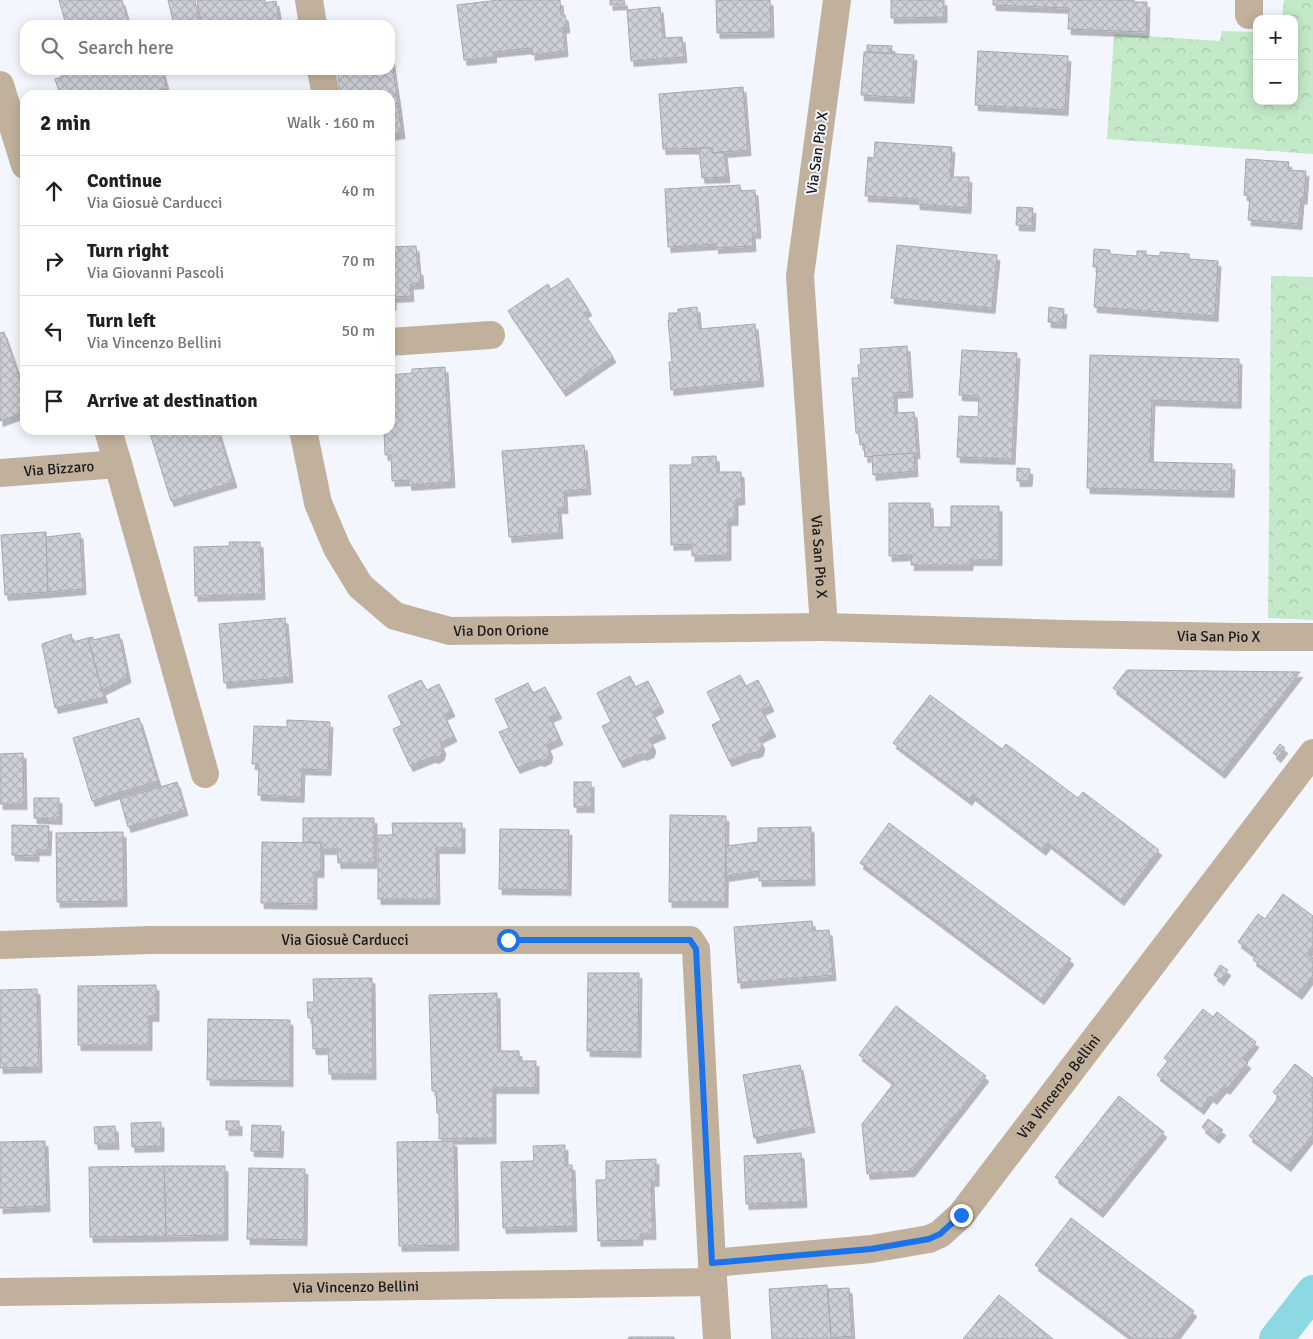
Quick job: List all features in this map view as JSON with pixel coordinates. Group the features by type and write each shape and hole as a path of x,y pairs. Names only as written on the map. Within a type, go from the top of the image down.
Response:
{"street":[{"path":"309,0 312,20"},
{"name":"Via San Pio X","path":"837,0 800,276 824,627 1066,634 1313,637"},
{"path":"322,75 325,90"},
{"path":"0,84 20,149"},
{"path":"395,342 491,335"},
{"path":"109,435 204,774"},
{"name":"Via Don Orione","path":"304,435 318,503 337,548 360,586 395,616 450,631 824,627"},
{"name":"Via Bizzaro","path":"0,473 118,464"},
{"name":"Via Vincenzo Bellini","path":"0,1292 712,1272 929,1239 940,1234 961,1215 1313,753"},
{"name":"Via Giosuè Carducci","path":"0,945 150,940 690,940 696,949 712,1272"},
{"path":"712,1272 718,1339"}],"green space":[{"path":"1284,0 1313,0 1313,154 1107,139 1114,34 1220,41 1222,31 1253,32 1253,105 1298,105 1298,15 1282,15"},
{"path":"1271,276 1313,277 1313,620 1268,618"}],"building":[{"path":"59,0 122,0 128,20 65,20"},
{"path":"168,0 195,0 199,20 173,20"},
{"path":"197,0 265,0 265,3 276,1 279,20 201,20"},
{"path":"499,0 560,0 561,15 565,15 567,27 563,28 565,51 532,55 532,48 493,52 494,57 464,60 457,5"},
{"path":"610,0 624,0 625,4 610,5"},
{"path":"716,0 770,0 771,32 717,33"},
{"path":"891,0 944,0 944,17 891,18"},
{"path":"993,0 1134,0 1134,2 1147,2 1146,32 1068,29 1069,8 993,5"},
{"path":"660,7 663,38 682,37 684,57 631,61 627,10"},
{"path":"867,45 892,46 891,54 867,52"},
{"path":"978,51 1068,56 1065,110 975,105"},
{"path":"864,52 914,55 911,98 861,95"},
{"path":"61,75 163,75 167,88 160,90 58,90 55,79 62,77"},
{"path":"338,75 394,75 398,103 395,103 395,90 340,90"},
{"path":"743,87 748,150 712,153 712,148 663,149 659,94"},
{"path":"395,103 398,103 402,133 395,134"},
{"path":"875,142 952,147 950,177 969,177 968,208 917,204 917,199 865,196 868,157 874,158"},
{"path":"699,148 712,148 712,153 724,152 727,177 702,178"},
{"path":"1246,159 1289,162 1288,170 1306,171 1304,199 1301,198 1299,224 1248,220 1250,196 1244,195"},
{"path":"740,185 741,191 755,190 758,233 752,233 753,246 715,248 716,244 668,247 665,189"},
{"path":"1017,207 1033,208 1032,226 1016,225"},
{"path":"897,245 997,255 992,308 891,298"},
{"path":"416,246 421,283 410,284 411,296 395,297 395,247"},
{"path":"1094,249 1110,250 1110,254 1137,256 1137,251 1146,251 1146,255 1160,256 1160,252 1189,254 1189,259 1218,261 1215,316 1094,307 1097,267 1093,267"},
{"path":"568,278 589,310 584,313 613,357 563,391 508,311 548,284 551,289"},
{"path":"697,307 699,329 755,324 761,381 671,390 669,362 672,362 669,313 678,313 678,309"},
{"path":"1049,307 1064,309 1063,323 1048,322"},
{"path":"4,332 20,379 20,414 0,421 0,333"},
{"path":"907,346 910,392 894,393 895,413 914,412 917,453 865,457 864,444 860,445 859,433 856,433 852,378 859,378 858,365 861,365 860,349"},
{"path":"962,350 1017,353 1012,459 957,457 959,416 978,417 979,396 959,395"},
{"path":"1090,355 1239,359 1238,403 1152,400 1150,462 1232,464 1231,492 1087,488"},
{"path":"445,367 452,482 409,485 408,480 392,481 391,455 385,455 384,435 395,435 395,375 412,373 412,369"},
{"path":"151,435 220,435 234,482 171,501"},
{"path":"584,445 588,489 564,491 565,508 558,508 560,533 509,537 502,451"},
{"path":"914,453 915,471 873,475 872,456"},
{"path":"716,456 717,472 741,472 742,499 735,500 735,520 728,520 728,555 692,556 692,544 671,545 670,465 692,465 692,457"},
{"path":"1017,468 1030,469 1029,481 1017,481"},
{"path":"889,503 930,503 931,527 951,527 951,506 999,506 999,560 970,560 970,565 911,565 912,555 889,556"},
{"path":"46,532 48,592 5,595 1,535"},
{"path":"80,533 83,589 48,592 46,537"},
{"path":"229,542 260,542 262,594 195,596 194,547 230,546"},
{"path":"285,618 290,677 224,683 219,624"},
{"path":"71,634 73,642 88,638 105,697 55,708 42,644"},
{"path":"119,634 128,677 102,690 88,638 93,637 93,640"},
{"path":"1127,670 1300,672 1222,773 1113,688"},
{"path":"740,675 746,686 758,680 771,706 762,710 773,731 759,738 762,744 760,751 729,761 712,725 721,720 707,692"},
{"path":"630,676 635,687 648,681 661,707 652,712 663,733 649,739 653,746 651,752 620,762 602,726 611,722 597,693"},
{"path":"421,680 427,690 439,684 452,711 444,715 454,736 440,743 443,749 441,755 410,766 393,729 402,725 388,696"},
{"path":"528,683 533,693 545,687 559,713 550,717 560,739 547,745 550,752 548,758 517,768 499,732 509,728 495,699"},
{"path":"930,695 1002,749 1006,744 1078,798 1083,792 1159,850 1121,900 1048,843 1043,850 972,795 969,800 893,743"},
{"path":"139,718 158,781 92,801 73,738"},
{"path":"287,720 330,722 328,770 302,769 301,797 258,795 259,764 252,764 254,726 287,727"},
{"path":"1280,744 1285,748 1278,757 1273,753"},
{"path":"23,753 24,804 0,804 0,754"},
{"path":"177,782 185,810 128,827 120,799"},
{"path":"574,782 591,782 591,807 574,807"},
{"path":"34,798 59,798 59,819 34,818"},
{"path":"670,815 726,816 725,902 669,902"},
{"path":"303,818 374,818 374,863 338,863 337,849 322,849 321,843 303,842"},
{"path":"392,823 462,823 462,848 436,848 437,899 378,899 378,835 393,835"},
{"path":"889,823 1071,959 1041,999 860,863"},
{"path":"12,825 49,826 48,850 36,850 36,856 12,855"},
{"path":"811,827 812,880 759,881 759,871 726,876 726,846 758,842 758,828"},
{"path":"500,829 569,830 568,890 499,889"},
{"path":"123,832 124,901 57,902 56,833"},
{"path":"262,842 321,843 321,872 314,872 314,904 261,903"},
{"path":"1283,894 1313,916 1313,945 1307,954 1313,958 1313,975 1299,994 1253,960 1256,956 1238,942 1258,914 1265,919"},
{"path":"812,921 813,931 829,930 833,975 738,983 734,927"},
{"path":"1220,965 1228,970 1221,980 1214,975"},
{"path":"588,973 639,973 638,1052 587,1051"},
{"path":"372,978 373,1074 329,1074 328,1049 313,1049 312,1018 308,1018 307,1002 314,1002 313,979"},
{"path":"156,985 156,1016 149,1016 149,1045 78,1045 78,986"},
{"path":"37,989 39,1067 0,1068 0,990"},
{"path":"497,993 498,1051 519,1051 519,1061 536,1061 536,1088 493,1088 493,1138 439,1139 439,1113 437,1113 436,1091 432,1091 429,995"},
{"path":"896,1006 986,1076 912,1171 867,1174 862,1124 894,1083 859,1055"},
{"path":"1203,1009 1213,1017 1217,1012 1256,1042 1243,1059 1248,1063 1227,1089 1224,1087 1214,1099 1210,1096 1201,1109 1157,1075 1168,1061 1164,1058"},
{"path":"208,1019 290,1020 290,1081 207,1080"},
{"path":"1295,1064 1313,1078 1313,1092 1311,1095 1313,1096 1313,1134 1288,1166 1249,1136 1279,1097 1273,1092"},
{"path":"800,1065 812,1127 754,1138 743,1075"},
{"path":"1119,1096 1164,1132 1100,1212 1055,1177"},
{"path":"1208,1119 1223,1130 1216,1138 1202,1127"},
{"path":"226,1121 239,1121 239,1130 226,1130"},
{"path":"161,1122 161,1146 132,1147 131,1123"},
{"path":"252,1125 281,1126 280,1152 251,1151"},
{"path":"115,1126 116,1144 95,1144 94,1127"},
{"path":"45,1141 47,1206 0,1208 0,1142"},
{"path":"454,1141 456,1245 399,1246 397,1142"},
{"path":"565,1145 565,1165 572,1165 574,1226 503,1228 501,1162 534,1161 533,1146"},
{"path":"801,1153 804,1202 746,1204 744,1156"},
{"path":"656,1159 656,1181 651,1181 653,1234 640,1234 640,1240 598,1241 596,1180 606,1180 606,1161"},
{"path":"164,1166 225,1166 225,1235 166,1236"},
{"path":"164,1166 166,1236 90,1237 89,1167"},
{"path":"249,1168 305,1169 304,1240 247,1239"},
{"path":"1071,1218 1194,1311 1173,1339 1133,1339 1035,1265"},
{"path":"827,1285 831,1339 772,1339 769,1289"},
{"path":"849,1288 852,1336 831,1338 828,1289"},
{"path":"999,1295 1053,1339 963,1339"},
{"path":"629,1337 674,1337 674,1339 628,1339"}],"waterway":[{"path":"1276,1339 1313,1292"}],"route":[{"path":"508,940 690,940 696,949 712,1263 871,1249 929,1239 940,1234 961,1215"}]}
